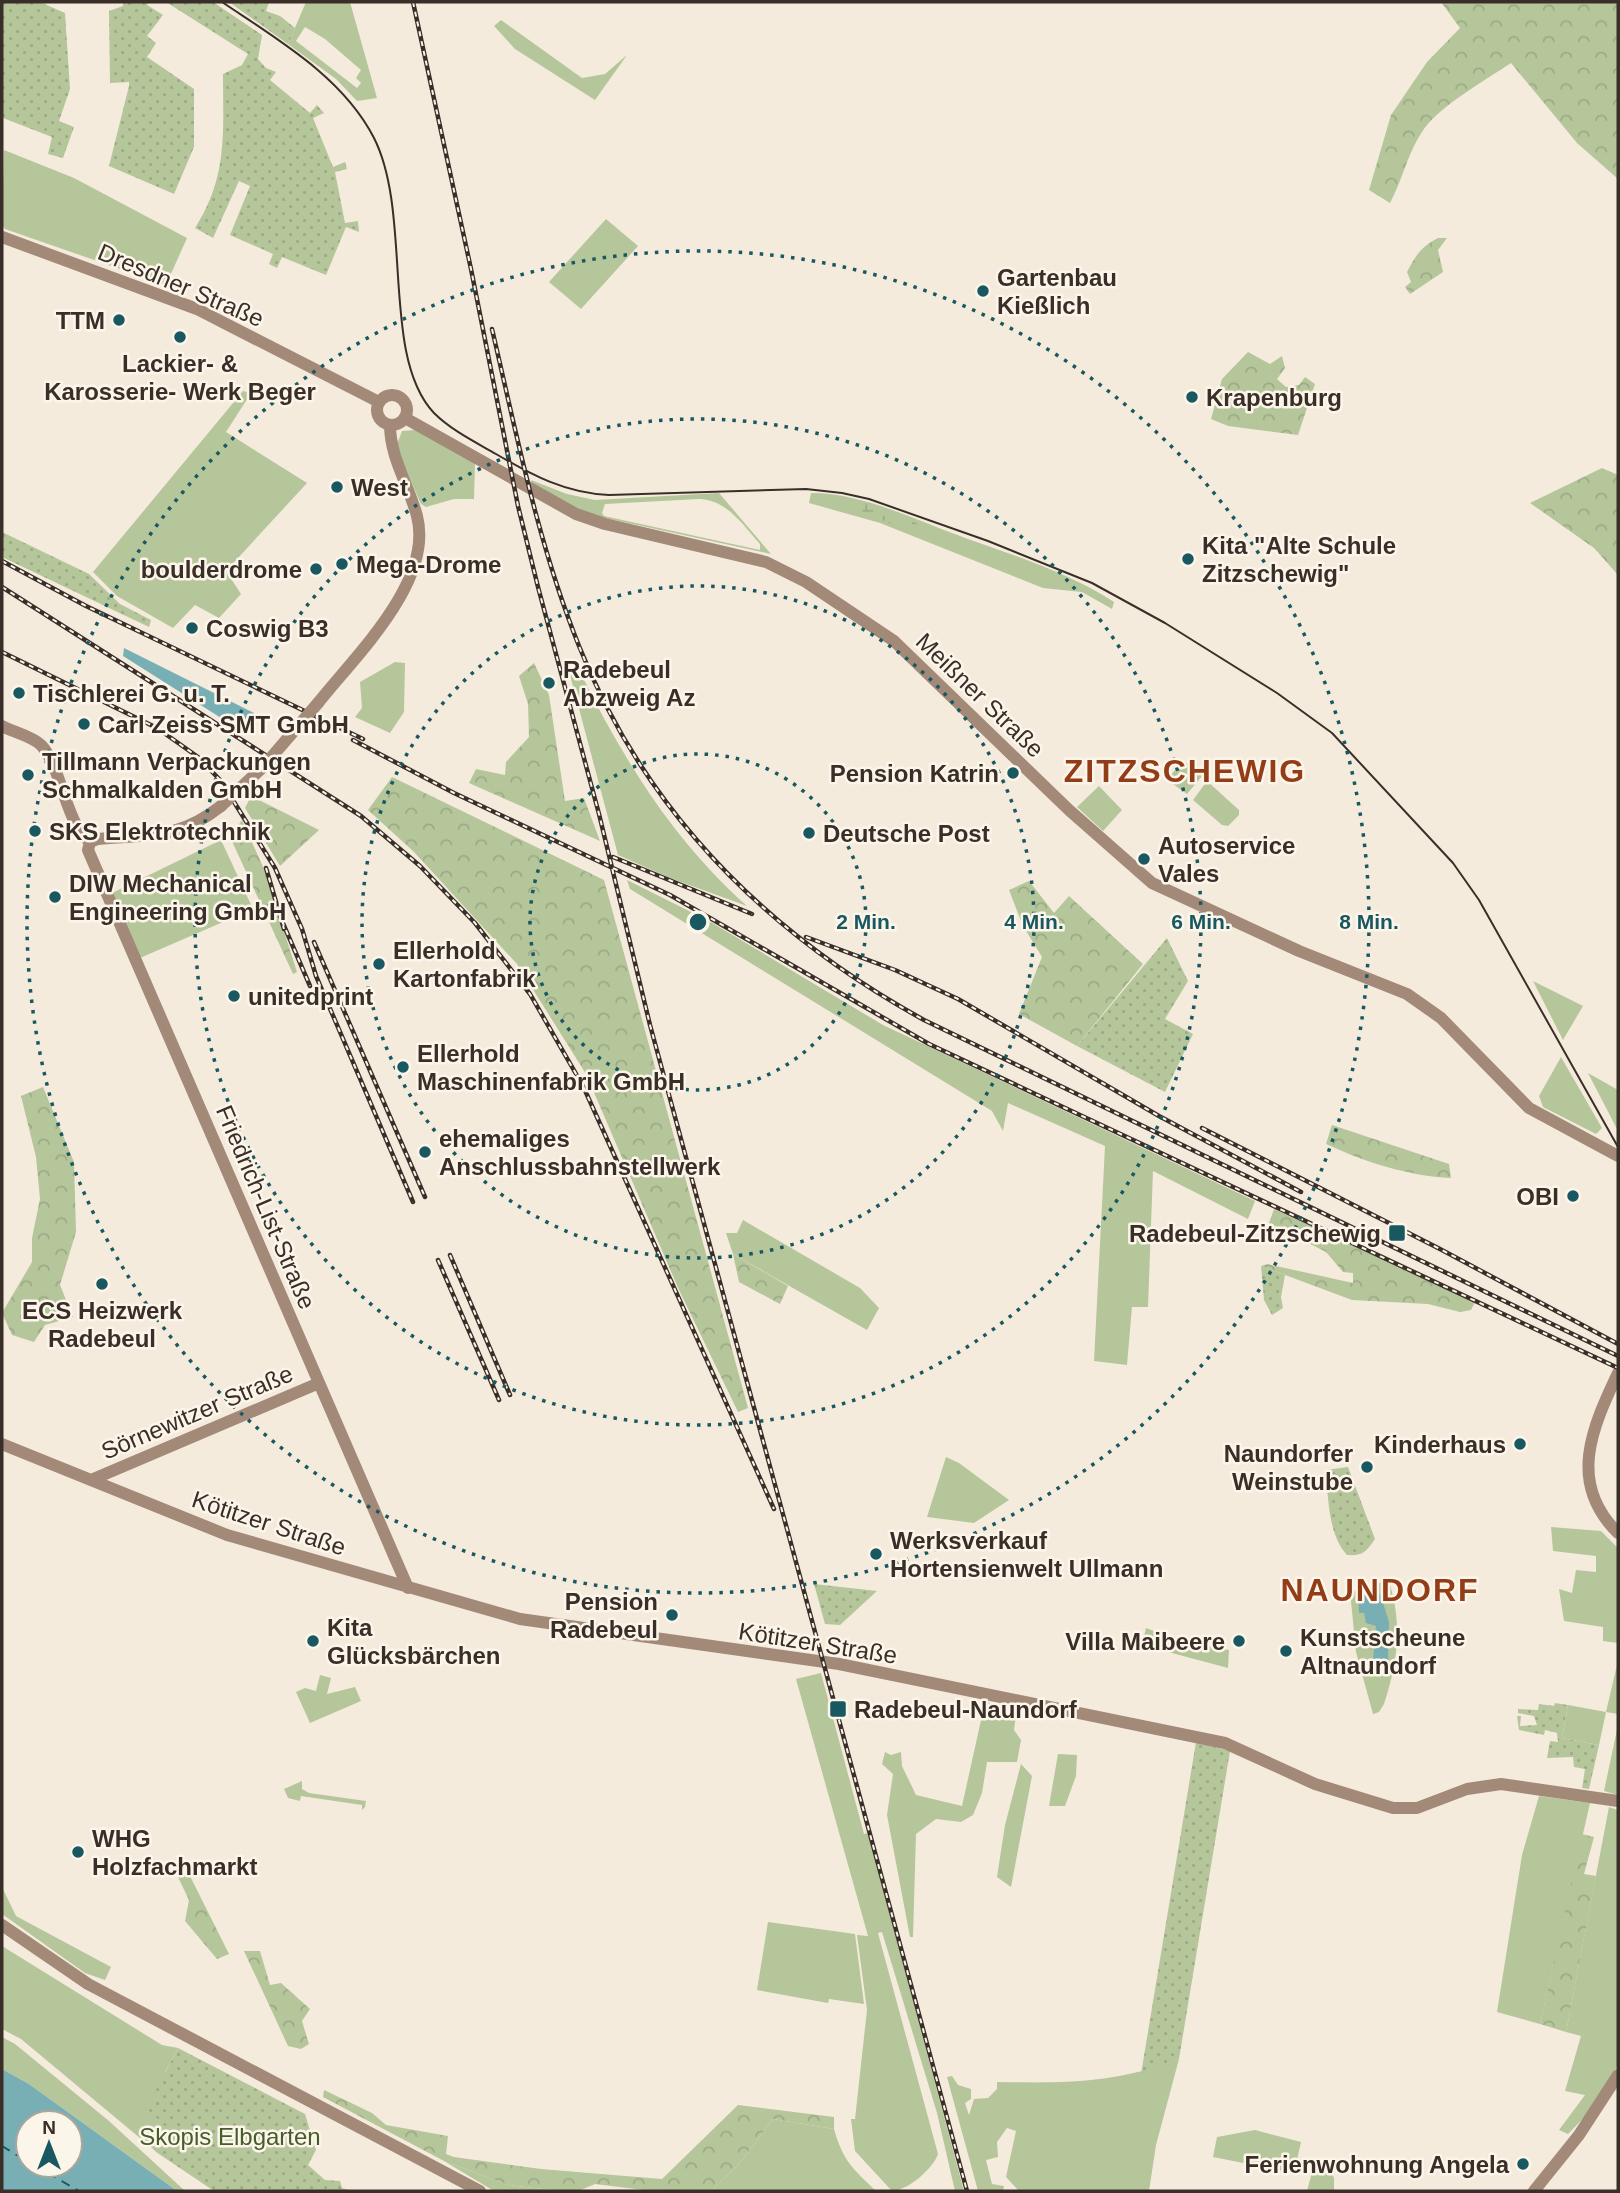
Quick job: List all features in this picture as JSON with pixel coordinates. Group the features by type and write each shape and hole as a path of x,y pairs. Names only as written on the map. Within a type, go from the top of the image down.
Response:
{"street":[{"name":"Dresdner Straße","path":"2,237 186,304 379,402"},
{"path":"391,394 400,397 406,404 405,418 399,424 390,425 378,416 379,402 391,394"},
{"name":"Meißner Straße","path":"405,418 576,514 766,562 789,572 870,622 905,652 1069,810 1152,883 1299,951 1407,994 1441,1018 1529,1108 1618,1156"},
{"path":"90,842 98,839 152,837 177,832 204,819 221,806 262,767 318,703 401,596 416,560 418,519 393,453 390,425"},
{"name":"Friedrich-List-Straße","path":"2,726 41,745 76,822 90,842 88,850 408,1588"},
{"path":"1618,1373 1600,1411 1588,1455 1595,1499 1618,1534"},
{"name":"Sörnewitzer Straße","path":"91,1480 319,1383"},
{"name":"Kötitzer Straße","path":"2,1444 227,1535 520,1619 836,1664 1225,1743 1248,1751 1314,1784 1393,1808 1417,1808 1467,1789 1494,1784 1618,1801"},
{"path":"2,1925 88,1984 480,2191"},
{"path":"1534,2191 1579,2135 1618,2075"}],"green space":[{"path":"2,2 40,2 65,13 70,89 59,121 74,127 63,158 48,154 52,137 3,118"},
{"path":"123,2 149,2 147,5 163,15 147,36 156,43 147,57 194,89 194,147 174,194 109,166 129,82 110,83 109,11 123,6"},
{"path":"166,2 213,2 262,35 258,59 266,68 276,72 270,80 310,113 317,105 324,113 313,118 333,167 345,162 347,169 335,172 345,223 358,221 359,232 346,227 326,275 282,257 277,268 269,264 273,254 230,235 250,186 239,181 213,238 195,228 206,209 218,172 223,135 223,74 242,65 248,54"},
{"path":"229,2 269,2 266,11 280,16 295,28 288,44"},
{"path":"306,2 350,2 377,98 357,101 336,79 288,44","holes":["305,27 325,39 361,70 356,78 361,83 357,88 296,41"]},
{"path":"1441,2 1618,2 1618,179 1577,143 1511,63 1464,93 1424,129 1390,203 1369,190 1391,115 1427,62 1460,28"},
{"path":"501,20 582,78 605,74 627,55 595,100 515,49 494,26"},
{"path":"4,150 74,178 187,238 166,285 5,229 2,225"},
{"path":"606,219 638,246 581,309 549,282"},
{"path":"1438,238 1447,238 1438,250 1443,272 1410,294 1405,287 1411,282 1407,272 1420,252"},
{"path":"1248,352 1270,364 1282,356 1285,368 1277,379 1286,387 1299,385 1305,377 1315,384 1298,435 1228,426 1211,419 1222,379"},
{"path":"243,391 251,393 226,432 307,483 226,571 241,594 219,618 195,605 173,628 117,596 93,572"},
{"path":"415,430 475,463 474,499 454,499 426,507 421,504 396,447 402,431"},
{"path":"1602,468 1618,475 1618,575 1594,548 1530,503"},
{"path":"531,480 567,494 595,500 719,493 771,554 605,518 580,510 533,486","holes":["709,500 733,514 760,544 760,550 604,516 602,513 605,504"]},
{"path":"811,493 868,502 1039,565 1096,591 1114,602 1112,609 1082,592 1043,588 880,523 809,503"},
{"path":"865,504 911,519 921,527 911,532 863,512 861,507"},
{"path":"2,532 89,574 120,604 151,620 149,627 2,557"},
{"path":"395,662 405,663 404,712 390,733 355,717 362,708 360,682"},
{"path":"534,663 549,695 565,801 584,798 600,841 469,783 476,769 505,775 506,762 529,737 528,704 519,676"},
{"path":"580,672 614,736 652,797 696,854 747,906 670,878 618,855 570,675"},
{"path":"1182,761 1200,771 1202,776 1187,794 1167,780"},
{"path":"392,777 604,880 748,1408 738,1412 679,1290 586,1074 517,964 414,852 368,810"},
{"path":"1207,781 1239,810 1239,815 1228,826 1222,825 1193,800"},
{"path":"1099,786 1122,810 1103,831 1077,807"},
{"path":"251,796 319,830 280,866 245,808"},
{"path":"242,820 264,869 297,972 293,974 230,837"},
{"path":"221,840 253,909 140,958 110,894"},
{"path":"627,880 709,921 883,1025 1255,1201 1248,1219 1153,1171 1148,1307 1132,1307 1127,1365 1094,1361 1105,1146 1008,1103 1003,1131 992,1111 630,889"},
{"path":"1029,881 1054,913 1069,896 1143,964 1077,1046 1019,1014 1042,957 1023,926 1009,890"},
{"path":"1167,938 1188,981 1165,1019 1193,1034 1165,1092 1077,1046"},
{"path":"1533,981 1583,1006 1563,1040"},
{"path":"1561,1057 1602,1128 1596,1134 1543,1107 1539,1096"},
{"path":"1588,1073 1618,1090 1618,1131"},
{"path":"43,1087 74,1162 76,1232 60,1285 73,1317 45,1325 34,1342 12,1335 2,1313 32,1262 32,1238 40,1199 36,1157 21,1096"},
{"path":"1332,1125 1449,1164 1451,1178 1387,1167 1326,1144"},
{"path":"1274,1209 1475,1302 1471,1310 1460,1312 1428,1304 1352,1300 1261,1266 1267,1264 1353,1283 1353,1273 1343,1272 1326,1252 1269,1223"},
{"path":"743,1220 860,1288 879,1308 867,1330 733,1254 726,1233 737,1233"},
{"path":"733,1254 788,1286 780,1304 739,1282"},
{"path":"1261,1266 1285,1275 1281,1297 1283,1308 1272,1315 1264,1300"},
{"path":"946,1457 959,1463 1009,1500 974,1523 927,1517"},
{"path":"1348,1467 1375,1539 1364,1552 1357,1555 1347,1555 1341,1547 1333,1526 1329,1503 1326,1470"},
{"path":"1551,1527 1601,1531 1618,1548 1618,1643 1603,1641 1603,1627 1564,1621 1559,1589 1572,1593 1576,1570 1596,1572 1596,1556 1553,1551"},
{"path":"1388,1579 1396,1611 1397,1641 1393,1672 1384,1704 1379,1712 1373,1714 1356,1652 1350,1591 1374,1590 1375,1585"},
{"path":"814,1584 877,1591 840,1625 825,1624"},
{"path":"1146,1628 1180,1641 1229,1650 1228,1668 1142,1645"},
{"path":"1617,1665 1618,1714 1606,1712"},
{"path":"821,1673 864,1834 868,1833 964,2191 955,2191 937,2113 882,1932 878,1933 938,2154 919,2178 892,2191 855,2151 851,2119 855,2119 867,2010 857,1935 868,1936 796,1679"},
{"path":"320,1675 331,1678 327,1694 355,1687 361,1701 310,1723 296,1692 305,1688 316,1691"},
{"path":"985,1702 1017,1708 1014,1730 1021,1740 1017,1762 987,1762 982,1793 973,1815 961,1822 936,1819 916,1834 913,1937 910,1937 887,1815 893,1774 882,1764 885,1752 891,1755 901,1752 902,1766 916,1795 962,1806"},
{"path":"1555,1703 1568,1705 1562,1738 1599,1745 1589,1789 1582,1788 1585,1769 1574,1767 1573,1757 1547,1758 1550,1741 1558,1742 1557,1733 1545,1730 1544,1735 1519,1730 1517,1716 1521,1716 1520,1726 1537,1725 1534,1716 1518,1713 1518,1709 1538,1710 1539,1704 1554,1706"},
{"path":"1568,1705 1606,1712 1599,1745 1562,1738"},
{"path":"1618,1725 1618,1795 1604,1791"},
{"path":"1196,1742 1230,1751 1179,2059 1141,2074"},
{"path":"1058,1754 1077,1755 1076,1776 1065,1806 1049,1806"},
{"path":"1021,1764 1032,1776 1011,1887 997,1877 1005,1825"},
{"path":"302,1781 302,1789 309,1793 366,1801 365,1807 362,1810 362,1805 301,1796 300,1801 288,1798 284,1789"},
{"path":"1539,1796 1590,1803 1540,2024 1497,2012 1522,1855"},
{"path":"1609,1807 1618,1810 1618,2065 1596,2105 1568,2134 1559,2130 1585,2095 1565,2091 1581,2036 1566,2032"},
{"path":"1582,1834 1594,1837 1584,1874 1596,1876 1566,2032 1540,2024"},
{"path":"184,1864 229,1954 217,1959 185,1921 189,1900 176,1873"},
{"path":"2,1887 16,1916 111,1967 105,1980 85,1973 2,1914"},
{"path":"768,1922 855,1934 864,2004 829,1999 828,2003 757,1990"},
{"path":"2,1946 162,2045 178,2048 165,2072 154,2115 167,2127 152,2148 21,2039 2,2029"},
{"path":"244,1951 260,1951 270,1985 281,1983 310,2009 302,2021 309,2044 301,2049 288,2046"},
{"path":"2,2037 15,2044 109,2121 185,2191 177,2191 84,2124 84,2109 64,2109 29,2084 2,2069"},
{"name":"Skopis Elbgarten","path":"178,2048 305,2114 316,2150 308,2165 325,2180 340,2181 342,2188 352,2191 214,2191 156,2152 152,2148 166,2127 146,2108"},
{"path":"1179,2059 1156,2145 1149,2191 1019,2191 1006,2177 1016,2131 1007,2128 997,2142 998,2157 986,2160 992,2184 1004,2186 1003,2191 978,2191 947,2077 952,2076 958,2085 971,2089 971,2099 965,2103 969,2115 974,2099 988,2098 997,2089 997,2082 1111,2078"},
{"path":"324,2090 372,2113 386,2125 448,2136 446,2154 454,2157 541,2169 662,2179 738,2105 834,2117 834,2129 773,2119 739,2164 711,2191 652,2191 595,2184 578,2191 561,2191 508,2185 444,2161 323,2097"},
{"path":"773,2119 834,2129 850,2164 876,2191 711,2191 739,2164"},
{"path":"1255,2130 1301,2142 1294,2173 1213,2157 1217,2137"},
{"path":"444,2161 508,2185 561,2191 494,2191"},
{"path":"1315,2161 1328,2165 1334,2178 1334,2191 1307,2191"}],"water":[{"path":"124,648 254,713 255,729 248,735 123,656"},
{"path":"1358,1592 1380,1593 1389,1622 1388,1663 1375,1663 1373,1660 1376,1626 1366,1623 1364,1613 1359,1613"},
{"path":"2,2069 29,2084 64,2109 14,2109 14,2179 84,2179 84,2124 177,2191 2,2191"}],"ferry route":[{"path":"2,2146 14,2153"},
{"path":"58,2179 79,2191"}],"tram line":[{"path":"222,2 286,45 327,78 361,116 374,138 386,170 392,205 407,357 418,388 441,419 523,469 563,487 593,494 806,489 869,499 988,541 1092,583 1165,623 1277,693 1332,733 1453,863 1479,900 1618,1147"}],"railway":[{"path":"413,2 471,269 518,506 538,587 599,814 650,1025 967,2191"},
{"path":"492,329 540,529 579,646 607,707 639,763 676,815 718,864 764,908 814,949 867,986 924,1020 1618,1356"},
{"path":"2,561 86,606 363,739"},
{"path":"2,587 361,816 420,866 475,923 530,994 583,1086 774,1509"},
{"path":"2,652 157,728 198,757 221,781 275,868 302,929 316,976 413,1202"},
{"path":"353,740 454,793 670,895 929,1044 1618,1368"},
{"path":"613,857 752,914"},
{"path":"266,868 284,929"},
{"path":"282,921 310,986"},
{"path":"806,937 895,970 958,999 1159,1116 1301,1192"},
{"path":"314,942 425,1197"},
{"path":"1202,1128 1440,1249 1618,1344"},
{"path":"450,1255 510,1395"},
{"path":"438,1260 499,1400"}],"place":[{"name":"Gartenbau Kießlich","path":"983,291"},
{"name":"TTM","path":"119,320"},
{"name":"Lackier- & Karosserie- Werk Beger","path":"180,337"},
{"name":"Krapenburg","path":"1192,397"},
{"name":"West","path":"337,487"},
{"name":"Kita \"Alte Schule Zitzschewig\"","path":"1188,559"},
{"name":"Mega-Drome","path":"342,564"},
{"name":"boulderdrome","path":"316,569"},
{"name":"Coswig B3","path":"192,628"},
{"name":"Radebeul Abzweig Az","path":"549,683"},
{"name":"Tischlerei G. u. T.","path":"19,693"},
{"name":"Carl Zeiss SMT GmbH","path":"84,724"},
{"name":"Pension Katrin","path":"1013,773"},
{"name":"Tillmann Verpackungen Schmalkalden GmbH","path":"28,775"},
{"name":"SKS Elektrotechnik","path":"35,831"},
{"name":"Deutsche Post","path":"809,833"},
{"name":"Autoservice Vales","path":"1144,859"},
{"name":"DIW Mechanical Engineering GmbH","path":"55,897"},
{"name":"Ellerhold Kartonfabrik","path":"379,964"},
{"name":"unitedprint","path":"234,996"},
{"name":"Ellerhold Maschinenfabrik GmbH","path":"403,1067"},
{"name":"ehemaliges Anschlussbahnstellwerk","path":"425,1152"},
{"name":"OBI","path":"1573,1196"},
{"name":"Radebeul-Zitzschewig","path":"1397,1233"},
{"name":"ECS Heizwerk Radebeul","path":"102,1284"},
{"name":"Kinderhaus","path":"1520,1444"},
{"name":"Naundorfer Weinstube","path":"1367,1467"},
{"name":"Werksverkauf Hortensienwelt Ullmann","path":"876,1554"},
{"name":"Pension Radebeul","path":"672,1615"},
{"name":"Kita Glücksbärchen","path":"313,1641"},
{"name":"Villa Maibeere","path":"1239,1641"},
{"name":"Kunstscheune Altnaundorf","path":"1286,1651"},
{"name":"Radebeul-Naundorf","path":"838,1709"},
{"name":"WHG Holzfachmarkt","path":"78,1852"},
{"name":"Ferienwohnung Angela","path":"1523,2164"}],"district":[{"name":"ZITZSCHEWIG","path":"1185,771"},
{"name":"NAUNDORF","path":"1380,1590"}]}
